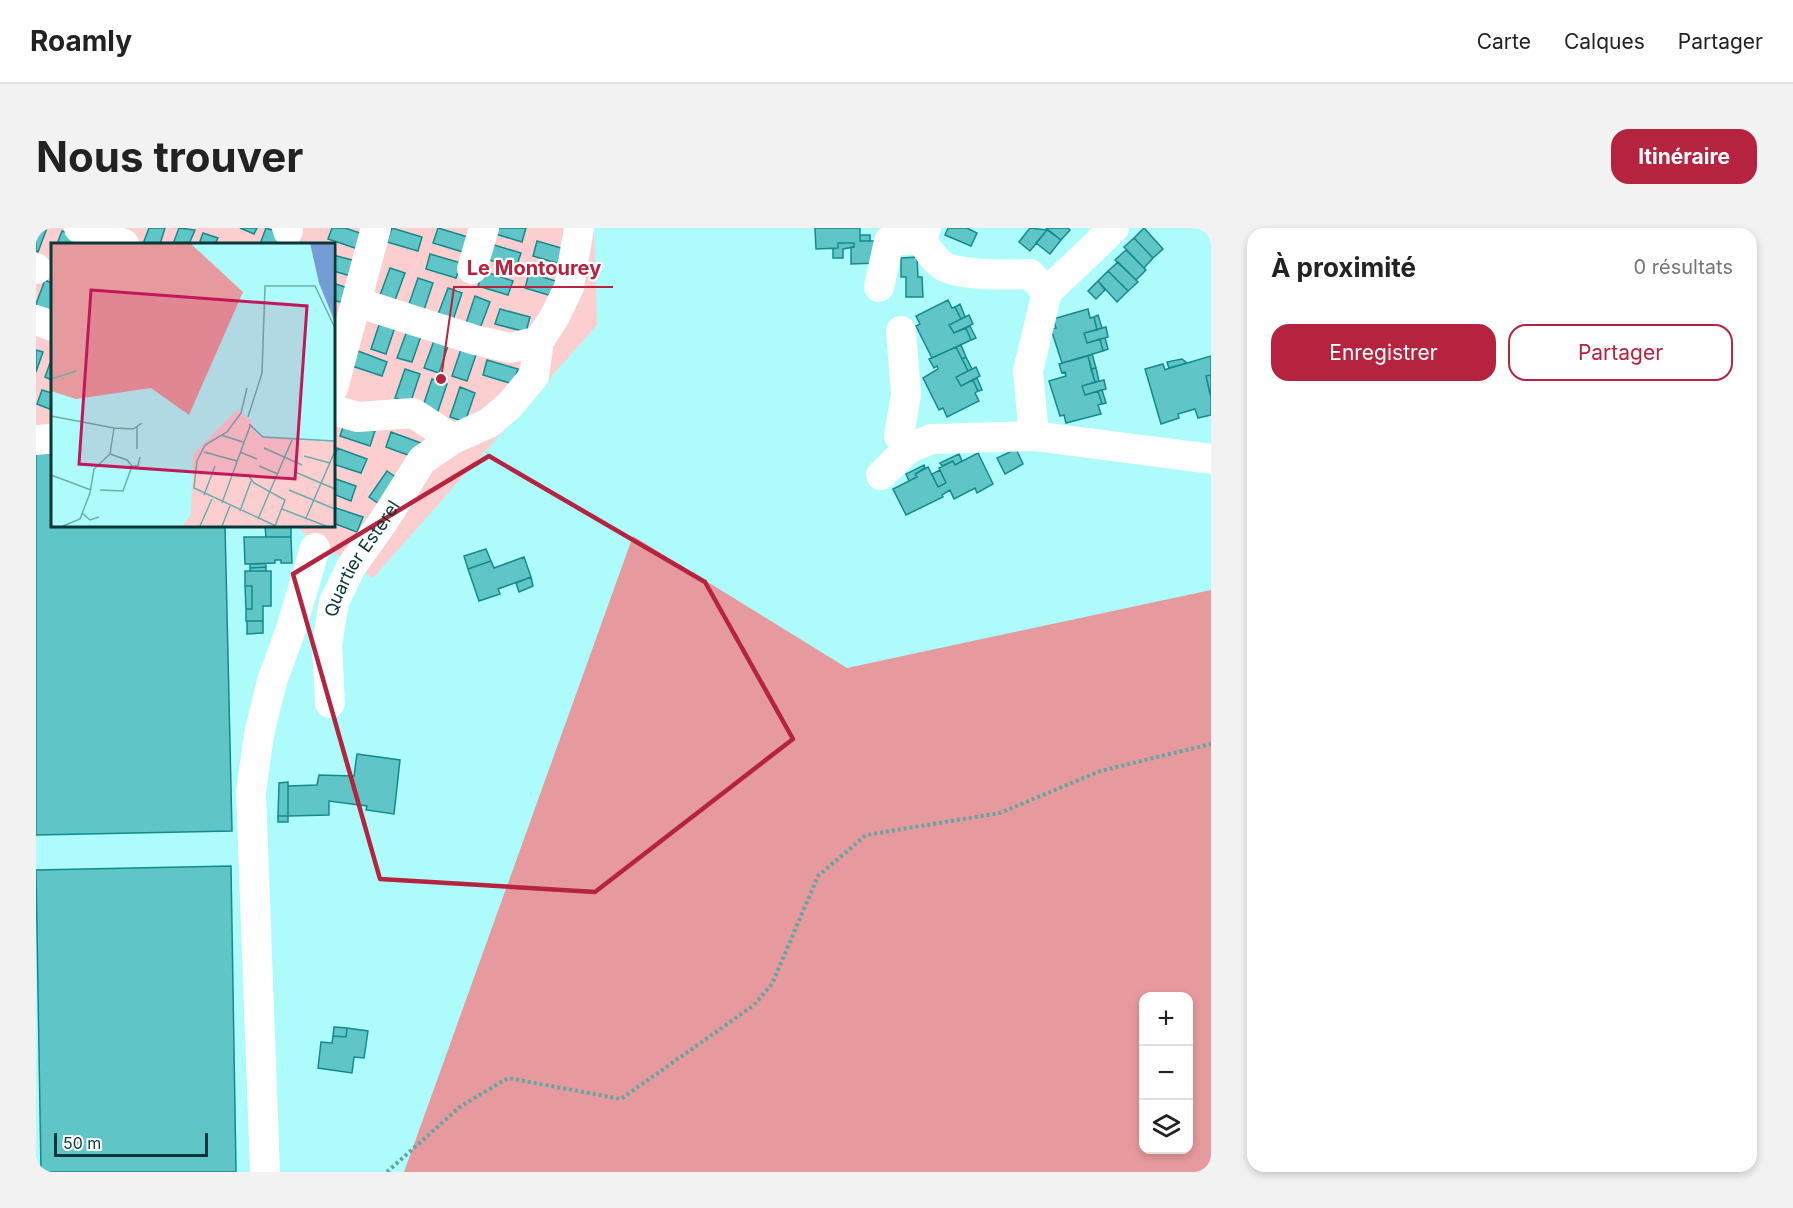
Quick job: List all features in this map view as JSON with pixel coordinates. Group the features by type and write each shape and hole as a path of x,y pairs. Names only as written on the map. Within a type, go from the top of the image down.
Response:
{"street":[{"path":"79,228 121,243"},
{"path":"132,243 138,228"},
{"path":"334,381 338,351 356,302 376,228"},
{"path":"472,269 484,228"},
{"name":"Quartier Esterel","path":"330,704 327,645 334,602 351,567 422,460 453,439 489,423 510,405 534,376 538,341 555,316 569,286 579,228"},
{"path":"1034,436 1028,371 1047,292 1114,228"},
{"path":"879,288 889,241 924,234 928,251 948,269 1007,276 1030,274 1047,292"},
{"path":"356,302 475,340 510,348 538,341"},
{"path":"36,320 51,326"},
{"path":"901,331 906,394 899,436 908,448"},
{"path":"334,410 358,417 413,413 453,439"},
{"path":"881,476 908,448 932,439 1034,436 1211,459"},
{"path":"36,440 51,439"},
{"path":"265,1172 251,792 259,734 272,681 290,632 315,548"}],"path":[{"path":"387,1172 460,1106 508,1078 621,1099 705,1042 754,1005 772,984 818,876 866,835 1000,813 1100,771 1211,744"}],"highlighted area":[{"path":"489,456 705,582 793,739 595,892 380,879 293,574"}],"shaded area":[{"path":"36,228 594,228 597,325 373,578 302,532 299,526 334,526 334,243 51,243 51,434 36,435"},
{"path":"633,536 847,668 1211,590 1211,1172 404,1172"}],"building":[{"path":"36,228 47,228 38,252 36,251"},
{"path":"149,228 165,228 160,243 143,243"},
{"path":"179,228 195,230 189,243 173,243"},
{"path":"240,228 257,228 254,234"},
{"path":"266,228 281,233 277,243 260,243"},
{"path":"332,228 345,228 363,234 358,249 328,239"},
{"path":"392,228 422,237 418,251 387,242"},
{"path":"438,228 468,237 463,252 433,243"},
{"path":"493,228 526,228 522,242 492,233"},
{"path":"815,228 860,228 860,241 876,241 876,263 851,264 851,247 854,247 854,243 838,243 838,248 816,249"},
{"path":"948,228 967,228 977,233 971,246 945,235"},
{"path":"1030,228 1047,230 1030,251 1019,242"},
{"path":"1046,228 1068,228 1070,230 1061,240"},
{"path":"1144,228 1163,249 1153,258 1134,238"},
{"path":"1047,230 1061,240 1050,254 1036,243"},
{"path":"62,231 77,236 74,243 57,243"},
{"path":"203,233 218,238 216,243 199,243"},
{"path":"860,235 870,235 870,241 860,241"},
{"path":"1134,238 1153,258 1144,268 1124,247"},
{"path":"537,241 568,250 563,265 533,256"},
{"path":"838,243 854,243 854,247 843,249 843,258 833,258 833,249 838,248"},
{"path":"491,244 521,253 516,268 486,259"},
{"path":"1126,250 1146,270 1136,280 1115,260"},
{"path":"430,254 461,263 456,278 426,269"},
{"path":"334,255 356,261 351,276 334,271"},
{"path":"917,257 918,277 922,277 923,297 906,297 906,277 901,277 901,258"},
{"path":"1118,262 1138,282 1128,291 1108,271"},
{"path":"390,268 405,273 394,303 379,298"},
{"path":"483,271 513,281 508,295 478,286"},
{"path":"1108,271 1128,291 1117,302 1098,281"},
{"path":"529,273 559,282 555,297 525,288"},
{"path":"418,278 433,283 423,313 408,307"},
{"path":"45,280 51,283 49,315 36,310"},
{"path":"1098,281 1105,290 1096,299 1088,291"},
{"path":"334,283 348,288 343,303 334,300"},
{"path":"448,288 462,293 452,323 437,317"},
{"path":"475,296 490,302 479,331 465,326"},
{"path":"948,300 952,308 955,307 961,319 949,325 954,333 966,328 971,340 932,358 916,326 920,324 916,316"},
{"path":"960,304 965,317 961,319 955,307"},
{"path":"500,309 530,317 526,332 495,324"},
{"path":"1088,309 1090,318 1094,317 1097,330 1084,333 1087,343 1100,339 1103,351 1062,363 1051,329 1056,328 1053,319"},
{"path":"969,315 973,324 954,333 949,325"},
{"path":"1098,315 1102,328 1097,330 1094,317"},
{"path":"381,319 396,324 386,354 371,349"},
{"path":"970,326 976,338 971,340 966,328"},
{"path":"1106,327 1108,337 1087,343 1084,333"},
{"path":"408,328 422,333 412,362 397,358"},
{"path":"435,338 449,343 439,373 424,368"},
{"path":"1105,338 1108,349 1103,351 1100,339"},
{"path":"961,345 966,357 962,359 956,347"},
{"path":"462,346 477,352 467,381 452,376"},
{"path":"956,347 968,371 956,377 961,386 973,380 979,401 947,417 943,408 939,410 923,378 938,369 937,366 934,368 929,359"},
{"path":"36,350 43,352 36,372"},
{"path":"358,351 387,362 382,376 352,366"},
{"path":"1092,354 1096,368 1091,369 1088,356"},
{"path":"1088,356 1095,382 1082,386 1085,395 1098,391 1102,404 1098,405 1101,414 1066,423 1064,415 1060,416 1049,381 1066,376 1065,372 1062,373 1059,364"},
{"path":"1211,356 1211,375 1206,376 1211,397 1211,415 1198,418 1195,409 1178,414 1179,418 1161,424 1145,369 1163,364 1165,370"},
{"path":"966,357 972,369 968,371 962,359"},
{"path":"1182,359 1187,363 1169,368 1167,362"},
{"path":"487,360 518,369 513,384 483,375"},
{"path":"50,363 51,363 51,380 45,377"},
{"path":"976,367 980,376 961,386 956,377"},
{"path":"1096,368 1099,381 1095,382 1091,369"},
{"path":"405,369 420,374 410,404 395,398"},
{"path":"1211,375 1211,394 1210,394 1206,376"},
{"path":"977,378 982,390 978,391 973,380"},
{"path":"432,379 447,384 437,414 422,409"},
{"path":"1104,380 1106,389 1085,395 1082,386"},
{"path":"460,387 475,393 465,422 450,417"},
{"path":"42,390 51,393 51,410 37,404"},
{"path":"1102,390 1106,403 1102,404 1098,391"},
{"path":"345,421 375,431 370,446 340,436"},
{"path":"391,432 421,443 416,458 386,447"},
{"path":"337,448 367,459 361,473 334,464"},
{"path":"1016,449 1023,464 1005,474 997,458"},
{"path":"978,453 993,484 977,493 975,488 954,499 950,490 942,495 943,497 906,515 893,489 917,477 915,474 928,467 938,487 946,483 939,468 953,461 955,465"},
{"path":"36,454 51,454 51,526 225,526 232,831 36,835"},
{"path":"959,454 962,461 955,465 953,461 942,466 940,463"},
{"path":"924,465 925,468 915,474 917,477 909,481 906,474"},
{"path":"940,470 946,483 938,487 932,474"},
{"path":"387,471 400,480 382,506 369,497"},
{"path":"334,478 356,486 351,501 334,494"},
{"path":"334,507 363,517 357,532 334,523"},
{"path":"265,526 291,526 291,537 266,537"},
{"path":"244,537 291,537 292,563 281,563 281,560 275,560 275,563 245,564"},
{"path":"486,549 491,561 468,569 464,556"},
{"path":"524,557 531,577 498,589 500,594 479,601 468,569 491,561 494,568"},
{"path":"250,564 266,564 266,567 250,568"},
{"path":"266,567 266,571 250,571 250,568"},
{"path":"245,571 271,571 271,606 263,606 263,621 246,621 246,609 252,609 252,586 245,586"},
{"path":"531,577 533,586 519,592 516,583"},
{"path":"245,586 252,586 252,609 246,609"},
{"path":"247,621 263,621 263,633 247,634"},
{"path":"357,754 400,760 394,814 366,810 367,806 329,801 329,815 288,816 288,786 317,785 319,775 354,776"},
{"path":"288,782 288,816 278,816 279,783"},
{"path":"278,816 288,816 288,822 278,822"},
{"path":"231,866 236,1172 41,1172 36,870"},
{"path":"334,1027 347,1028 346,1037 333,1036"},
{"path":"347,1028 368,1031 364,1058 354,1057 352,1073 318,1068 321,1042 332,1043 333,1036 346,1037"}],"place":[{"name":"Le Montourey","path":"441,379"}]}
